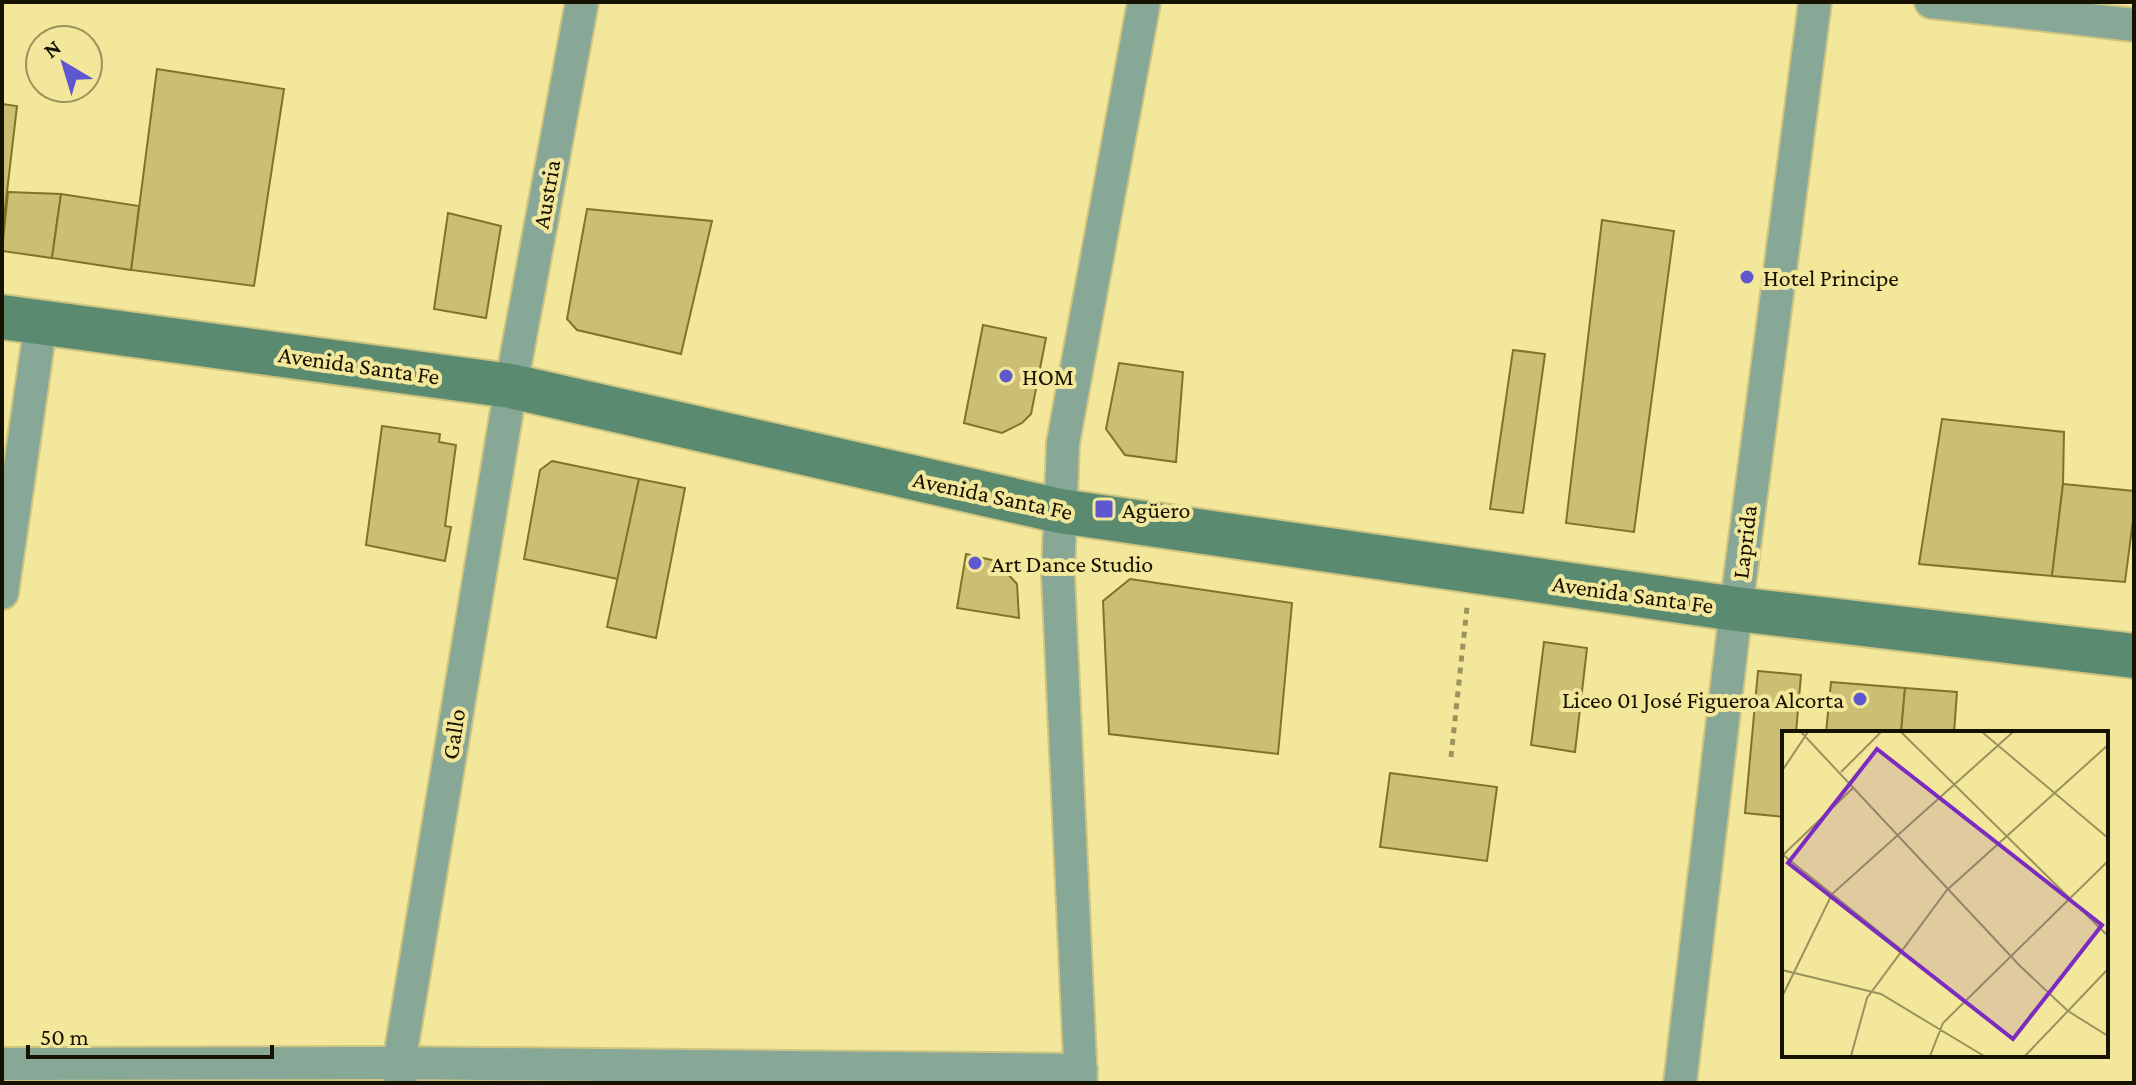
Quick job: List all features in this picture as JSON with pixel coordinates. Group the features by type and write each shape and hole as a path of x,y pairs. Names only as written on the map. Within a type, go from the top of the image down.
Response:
{"main road":[{"name":"Avenida Santa Fe","path":"22,319 511,386 1060,511 1736,609 2134,656"}],"street":[{"name":"Austria","path":"511,386 582,2"},
{"path":"5,1083 2,1064 400,1073 1081,1077 1058,575 1063,443 1144,2"},
{"name":"Laprida","path":"1680,1083 1736,609 1815,2"},
{"path":"1931,2 2134,25"},
{"path":"2,593 22,319"},
{"name":"Gallo","path":"400,1073 511,386"}],"path":[{"path":"1451,757 1471,572"}],"building":[{"path":"157,69 284,89 254,286 131,270"},
{"path":"2,104 17,106 2,235"},
{"path":"8,192 61,194 52,258 2,251"},
{"path":"61,194 139,206 131,270 52,258"},
{"path":"587,209 712,221 681,354 577,330 567,319"},
{"path":"448,213 501,226 486,318 434,309"},
{"path":"1602,220 1674,231 1634,532 1566,523"},
{"name":"HOM","path":"983,325 1046,338 1031,414 1022,423 1002,433 964,423"},
{"path":"1513,350 1545,354 1523,513 1490,509"},
{"path":"1119,363 1183,372 1176,462 1125,455 1106,429"},
{"path":"1942,419 2064,432 2063,484 2052,576 1919,564"},
{"path":"382,426 440,434 439,442 456,445 445,526 451,527 445,561 366,545"},
{"path":"552,461 639,479 618,579 524,559 540,470"},
{"path":"639,479 685,488 656,638 607,627"},
{"path":"2063,484 2134,491 2125,582 2052,576"},
{"path":"966,554 996,561 1017,584 1019,618 957,608"},
{"path":"1130,579 1292,603 1278,754 1109,734 1103,601"},
{"path":"1544,642 1587,648 1575,752 1531,745"},
{"path":"1758,671 1801,675 1796,731 1782,731 1782,817 1745,813"},
{"path":"1831,682 1905,688 1901,731 1826,731"},
{"path":"1905,688 1957,692 1954,731 1901,731"},
{"path":"1390,773 1497,787 1487,861 1380,847"}],"place":[{"name":"Hotel Principe","path":"1747,277"},
{"name":"HOM","path":"1006,376"},
{"name":"Agüero","path":"1104,509"},
{"name":"Art Dance Studio","path":"975,563"},
{"name":"Liceo 01 José Figueroa Alcorta","path":"1860,699"}]}
